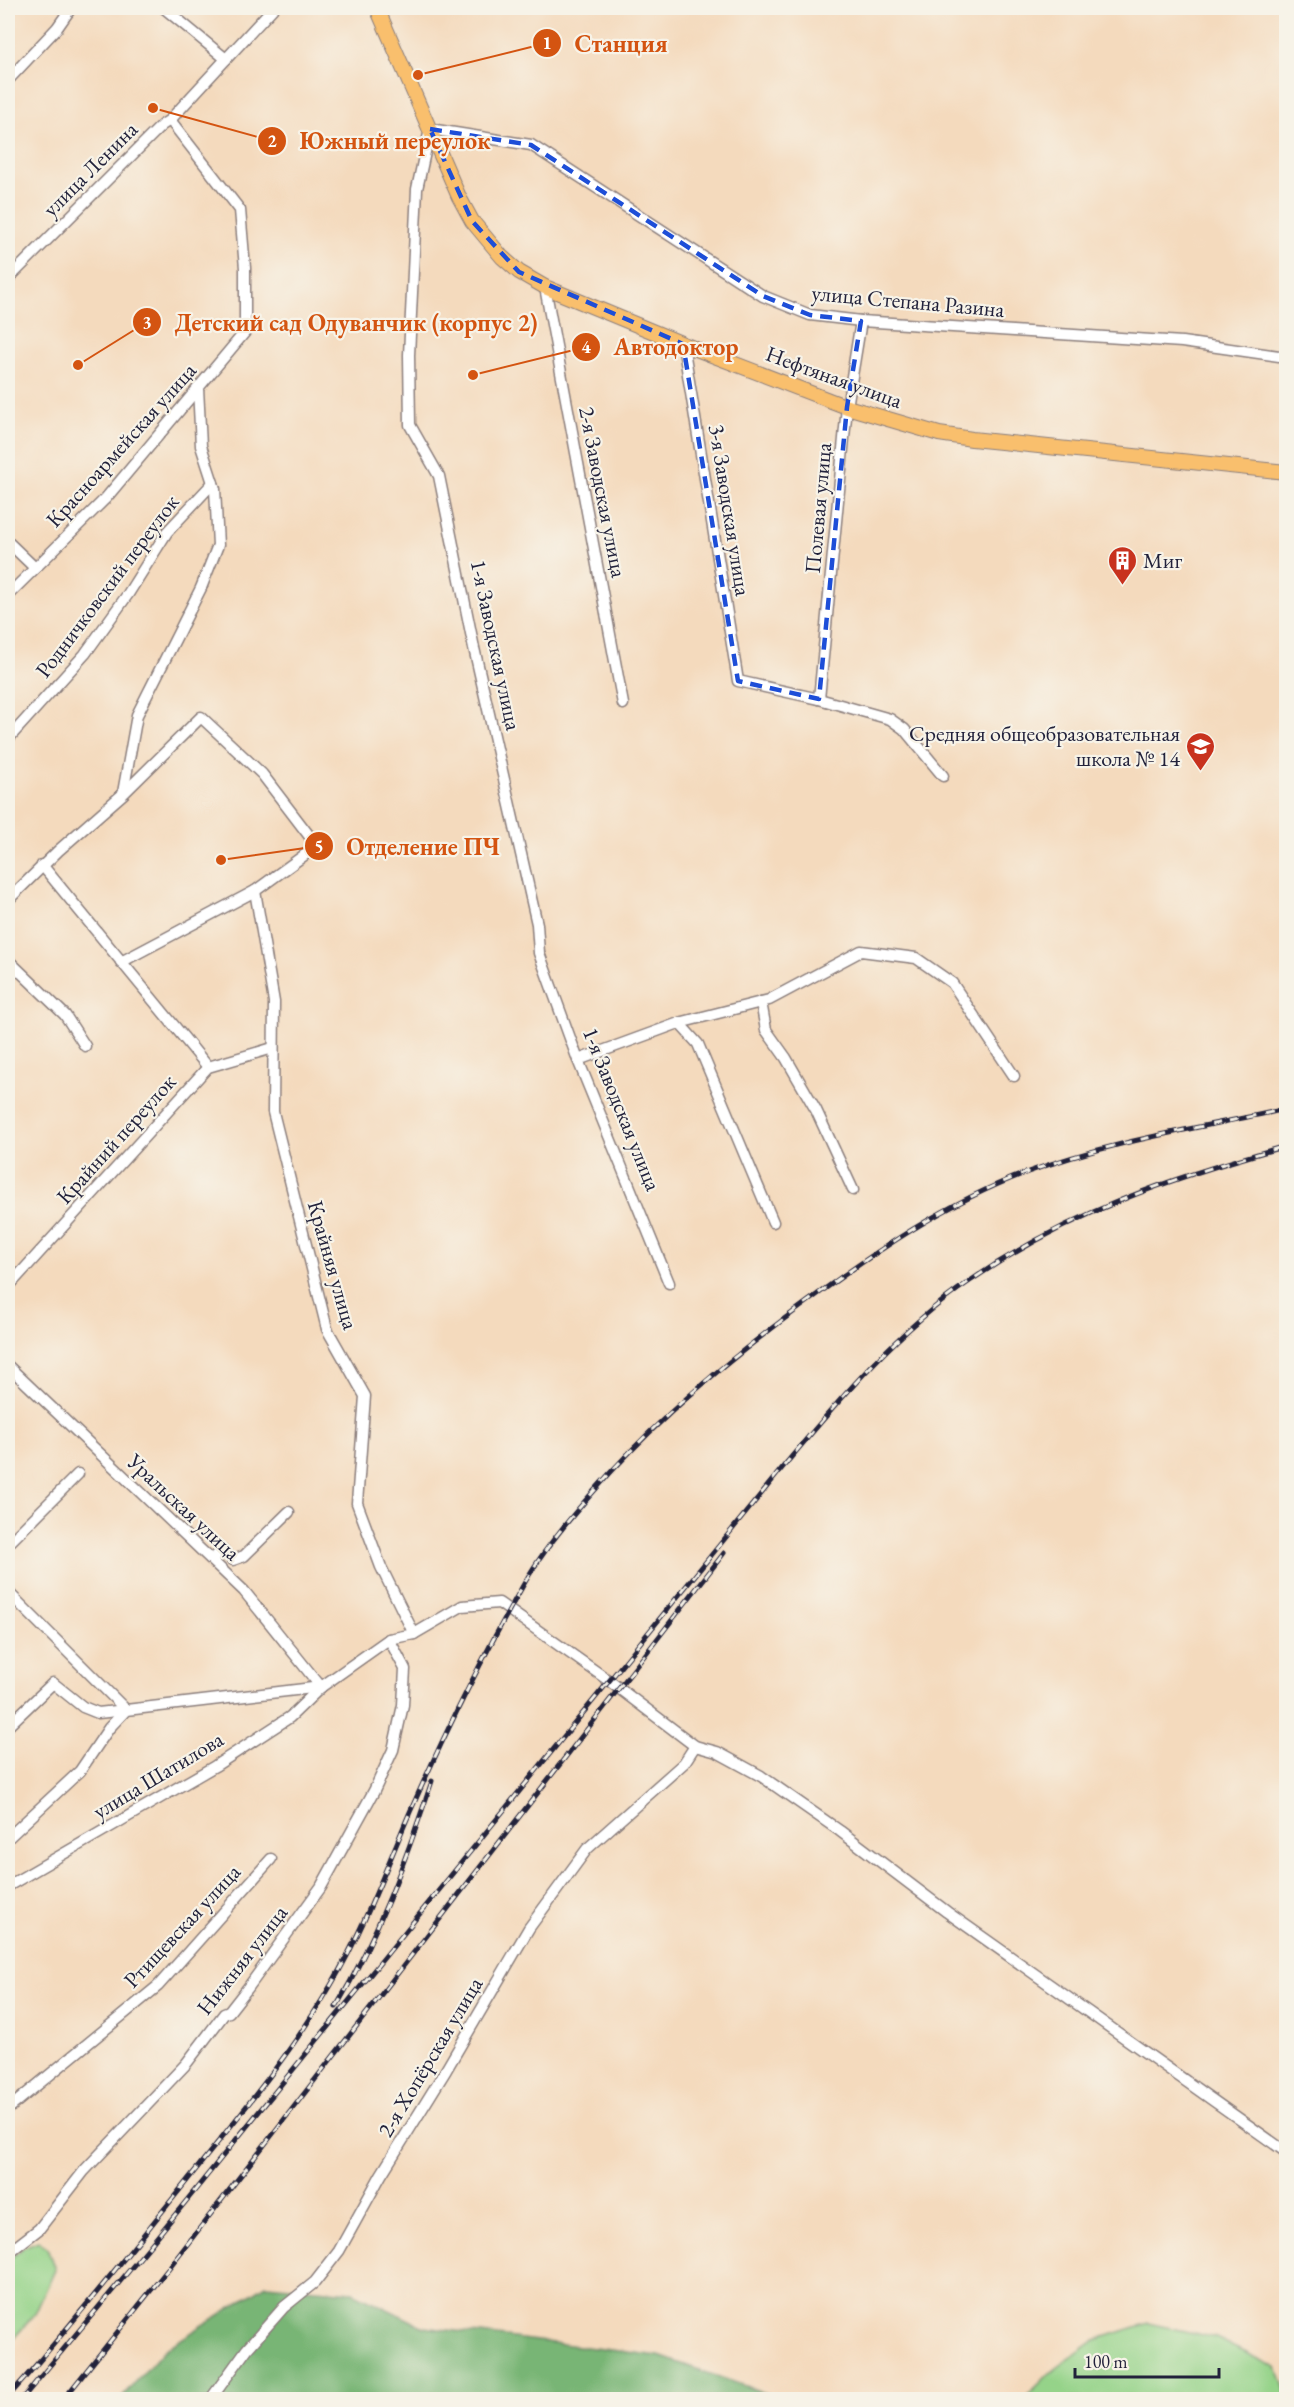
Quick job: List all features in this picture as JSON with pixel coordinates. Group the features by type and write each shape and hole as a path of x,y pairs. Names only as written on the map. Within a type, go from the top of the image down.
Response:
{"main road":[{"path":"377,8 430,129"},
{"name":"Нефтяная улица","path":"430,129 459,197 472,221 502,257 519,273 545,287 683,344 847,407 939,434 1287,472"}],"street":[{"path":"8,80 57,28 71,8"},
{"path":"164,8 226,59"},
{"name":"улица Ленина","path":"8,279 162,125 170,120 273,8"},
{"name":"Красноармейская улица","path":"8,595 106,498 245,332 245,268 240,210 170,120"},
{"name":"улица Степана Разина","path":"430,129 531,145 763,296 810,315 861,321 1182,342 1287,357"},
{"name":"1-я Заводская улица","path":"430,129 417,189 409,355 410,425 439,476 474,648 537,924 539,953 578,1060 669,1283"},
{"name":"2-я Заводская улица","path":"545,287 623,704"},
{"name":"Полевая улица","path":"819,699 847,407 861,321"},
{"name":"3-я Заводская улица","path":"683,344 738,681 819,699"},
{"path":"123,794 137,715 201,588 219,545 213,483 201,446 198,388"},
{"name":"Родничковский переулок","path":"8,739 85,654 128,594 167,532 213,483"},
{"path":"8,542 35,568"},
{"path":"819,699 890,719 904,729 943,777"},
{"path":"8,900 42,866 123,794 201,717 262,774 317,846 255,891 121,962"},
{"path":"42,866 208,1067"},
{"name":"Крайняя улица","path":"255,891 274,1002 273,1113 327,1329 365,1396 357,1503 381,1567 414,1634"},
{"path":"578,1060 679,1023 761,1002 797,986 840,960 861,951 916,958 952,983 1014,1076"},
{"path":"8,960 64,1015 85,1047"},
{"path":"761,1002 766,1030 786,1058 816,1110 853,1190"},
{"path":"679,1023 698,1044 773,1222"},
{"name":"Крайний переулок","path":"8,1287 208,1067 273,1048"},
{"name":"Уральская улица","path":"8,1366 244,1591 321,1688"},
{"path":"8,1544 78,1474"},
{"path":"212,1560 222,1550 233,1560 244,1556 289,1512"},
{"path":"8,1592 126,1710"},
{"path":"389,1639 414,1634 462,1606 499,1603 608,1680 695,1746 717,1752 761,1776 840,1831 948,1912 1287,2152"},
{"name":"улица Шатилова","path":"8,1886 215,1766 290,1717 321,1688 389,1639"},
{"name":"Нижняя улица","path":"8,2253 39,2229 84,2171 186,2064 247,1989 321,1887 374,1791 393,1750 403,1705 405,1669 389,1639"},
{"path":"8,1726 53,1683 83,1707 98,1713 126,1710"},
{"name":"улица Шатилова","path":"8,1838 80,1771 109,1728 126,1710 321,1688"},
{"name":"2-я Хопёрская улица","path":"210,2400 247,2349 284,2307 315,2282 339,2252 381,2175 529,1928 561,1884 587,1849 684,1763 695,1746"},
{"name":"Ртищевская улица","path":"8,2109 158,1986 271,1859"}],"highlighted area":[{"path":"430,129 531,145 763,296 810,315 861,321 847,407 819,699 738,681 683,344 519,272 472,221"}],"green space":[{"path":"38,2241 47,2247 55,2270 35,2314 8,2345 8,2261 24,2247"},
{"path":"266,2285 353,2292 424,2327 659,2356 782,2399 120,2400 164,2350"},
{"path":"1148,2323 1216,2338 1277,2368 1286,2391 1286,2399 1024,2399 1050,2373 1095,2340"}],"railway":[{"path":"8,2397 94,2296 238,2117 278,2065 314,2012 343,1964 450,1724 525,1582 566,1523 643,1439 722,1367 807,1302 886,1246 969,1198 1028,1172 1091,1152 1286,1109"},
{"path":"21,2400 148,2248 783,1467 870,1367 943,1300 1046,1235 1084,1216 1162,1185 1286,1146"},
{"path":"63,2400 168,2269 724,1553"},
{"path":"336,2007 365,1953 390,1897 432,1781"}],"place":[{"name":"Станция","path":"418,75"},
{"name":"Южный переулок","path":"153,108"},
{"name":"Детский сад Одуванчик (корпус 2)","path":"78,365"},
{"name":"Автодоктор","path":"473,375"},
{"name":"Миг","path":"1122,586"},
{"name":"Средняя общеобразовательная школа № 14","path":"1201,772"},
{"name":"Отделение ПЧ","path":"221,860"}]}
